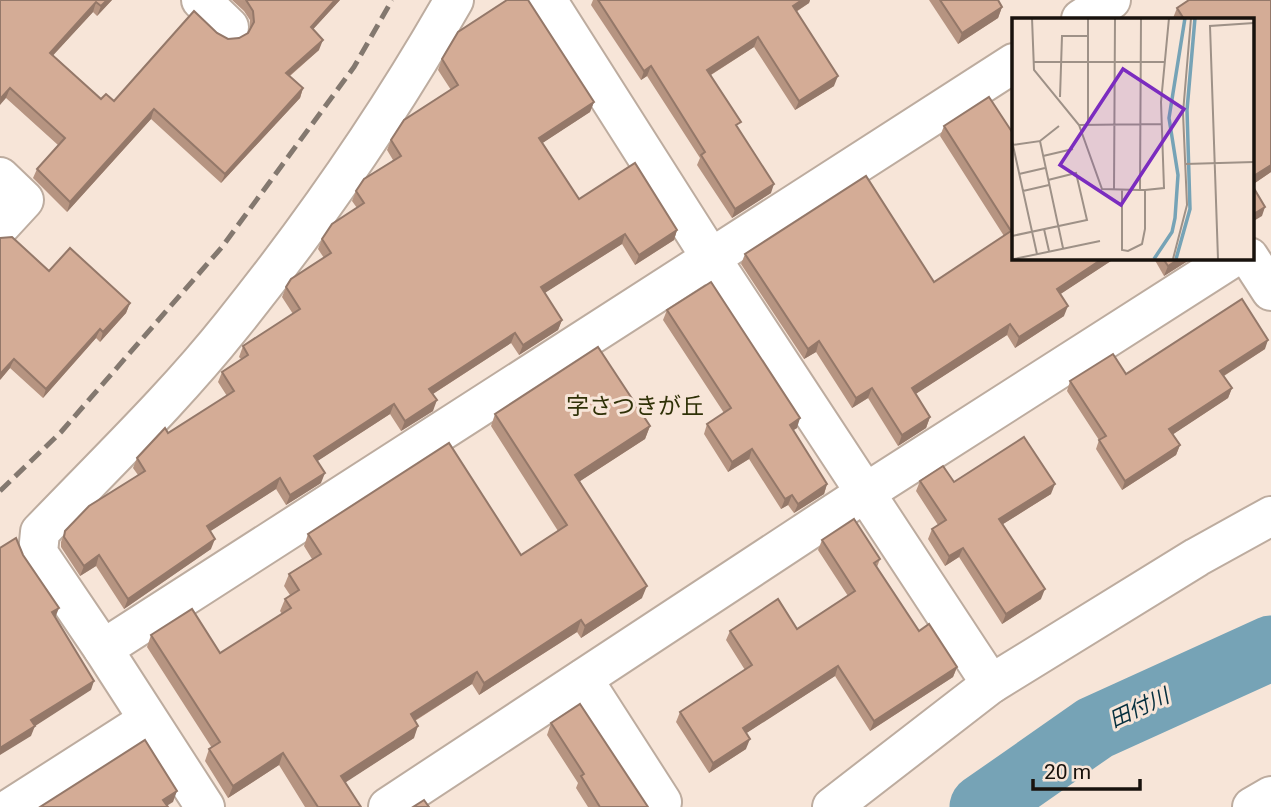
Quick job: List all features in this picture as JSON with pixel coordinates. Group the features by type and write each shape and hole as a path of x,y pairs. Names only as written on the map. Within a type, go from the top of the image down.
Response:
{"street":[{"path":"201,0 229,27"},
{"path":"205,807 38,553 40,531 232,326 331,194 423,55 454,0"},
{"path":"1083,18 1111,0"},
{"path":"554,2 711,258 991,684"},
{"path":"103,649 1012,64"},
{"path":"0,177 24,200 0,226"},
{"path":"1254,245 1271,234"},
{"path":"388,807 865,494 1231,259"},
{"path":"1250,259 1271,291"},
{"path":"832,807 991,684 1197,557 1271,516"},
{"path":"583,679 662,802"},
{"path":"12,807 148,720"},
{"path":"1252,807 1271,796"}],"building":[{"path":"0,0 107,0 101,6 96,2 50,53 101,99 106,94 114,101 194,11 217,33 228,39 239,38 248,33 254,22 253,11 246,0 335,0 311,27 323,40 286,73 303,88 225,174 154,109 70,202 37,169 65,138 10,88 0,99"},
{"path":"507,0 528,0 594,102 539,138 579,199 635,163 677,230 639,255 625,234 541,287 562,320 523,345 515,333 429,389 437,400 405,421 394,404 314,456 325,473 290,495 280,478 207,526 215,539 128,599 99,555 84,566 64,537 65,531 89,506 145,471 137,458 165,428 168,433 234,391 222,372 248,355 243,346 300,309 286,287 291,279 331,253 322,239 332,224 364,203 356,191 364,179 401,156 391,140 404,120 458,85 442,59 458,32"},
{"path":"598,0 802,0 793,6 838,76 799,101 758,37 707,70 741,122 736,125 774,184 735,209 701,155 705,152 651,66 644,71"},
{"path":"940,0 998,0 1002,7 962,33"},
{"path":"1189,0 1271,0 1271,165 1254,176 1254,18 1183,18 1177,8"},
{"path":"989,97 1012,132 1012,259 1102,259 1057,289 1068,306 1019,337 1010,324 912,388 930,417 902,435 872,388 856,398 819,341 808,349 745,254 866,176 934,282 1011,231 944,126"},
{"path":"1254,188 1265,207 1254,214"},
{"path":"12,237 49,271 70,248 130,303 103,332 100,329 46,389 14,359 0,374 0,238"},
{"path":"1163,259 1179,259 1168,266"},
{"path":"711,282 800,418 790,425 827,484 798,504 792,495 785,499 752,449 732,462 707,424 731,408 667,310"},
{"path":"1242,299 1268,340 1220,371 1232,388 1169,429 1180,445 1125,481 1099,440 1106,436 1070,381 1113,354 1126,374"},
{"path":"598,347 650,426 575,475 647,586 585,626 581,620 484,683 477,672 411,714 418,726 341,776 361,807 318,807 283,753 233,786 209,749 220,742 151,635 192,609 220,653 291,608 285,599 299,590 289,574 321,554 308,534 449,443 521,555 567,525 495,414"},
{"path":"1024,437 1055,484 999,519 1045,589 1006,614 963,548 949,556 932,529 946,520 920,481 943,466 954,482"},
{"path":"854,519 880,559 874,563 919,631 929,624 957,667 874,721 838,666 743,728 750,739 713,763 680,712 752,665 730,631 778,599 797,629 855,591 822,540"},
{"path":"16,538 23,555 59,608 52,612 94,681 31,720 35,726 0,748 0,548"},
{"path":"580,704 648,807 600,807 581,776 584,774 551,723"},
{"path":"145,740 177,791 163,800 168,807 40,807"},
{"path":"424,800 429,807 413,807"}],"waterway":[{"name":"田付川","path":"982,807 1095,728 1271,648"}],"railway":[{"path":"0,491 61,432 222,247 354,67 392,0"}],"district":[{"name":"字さつきが丘","path":"635,406"}]}
